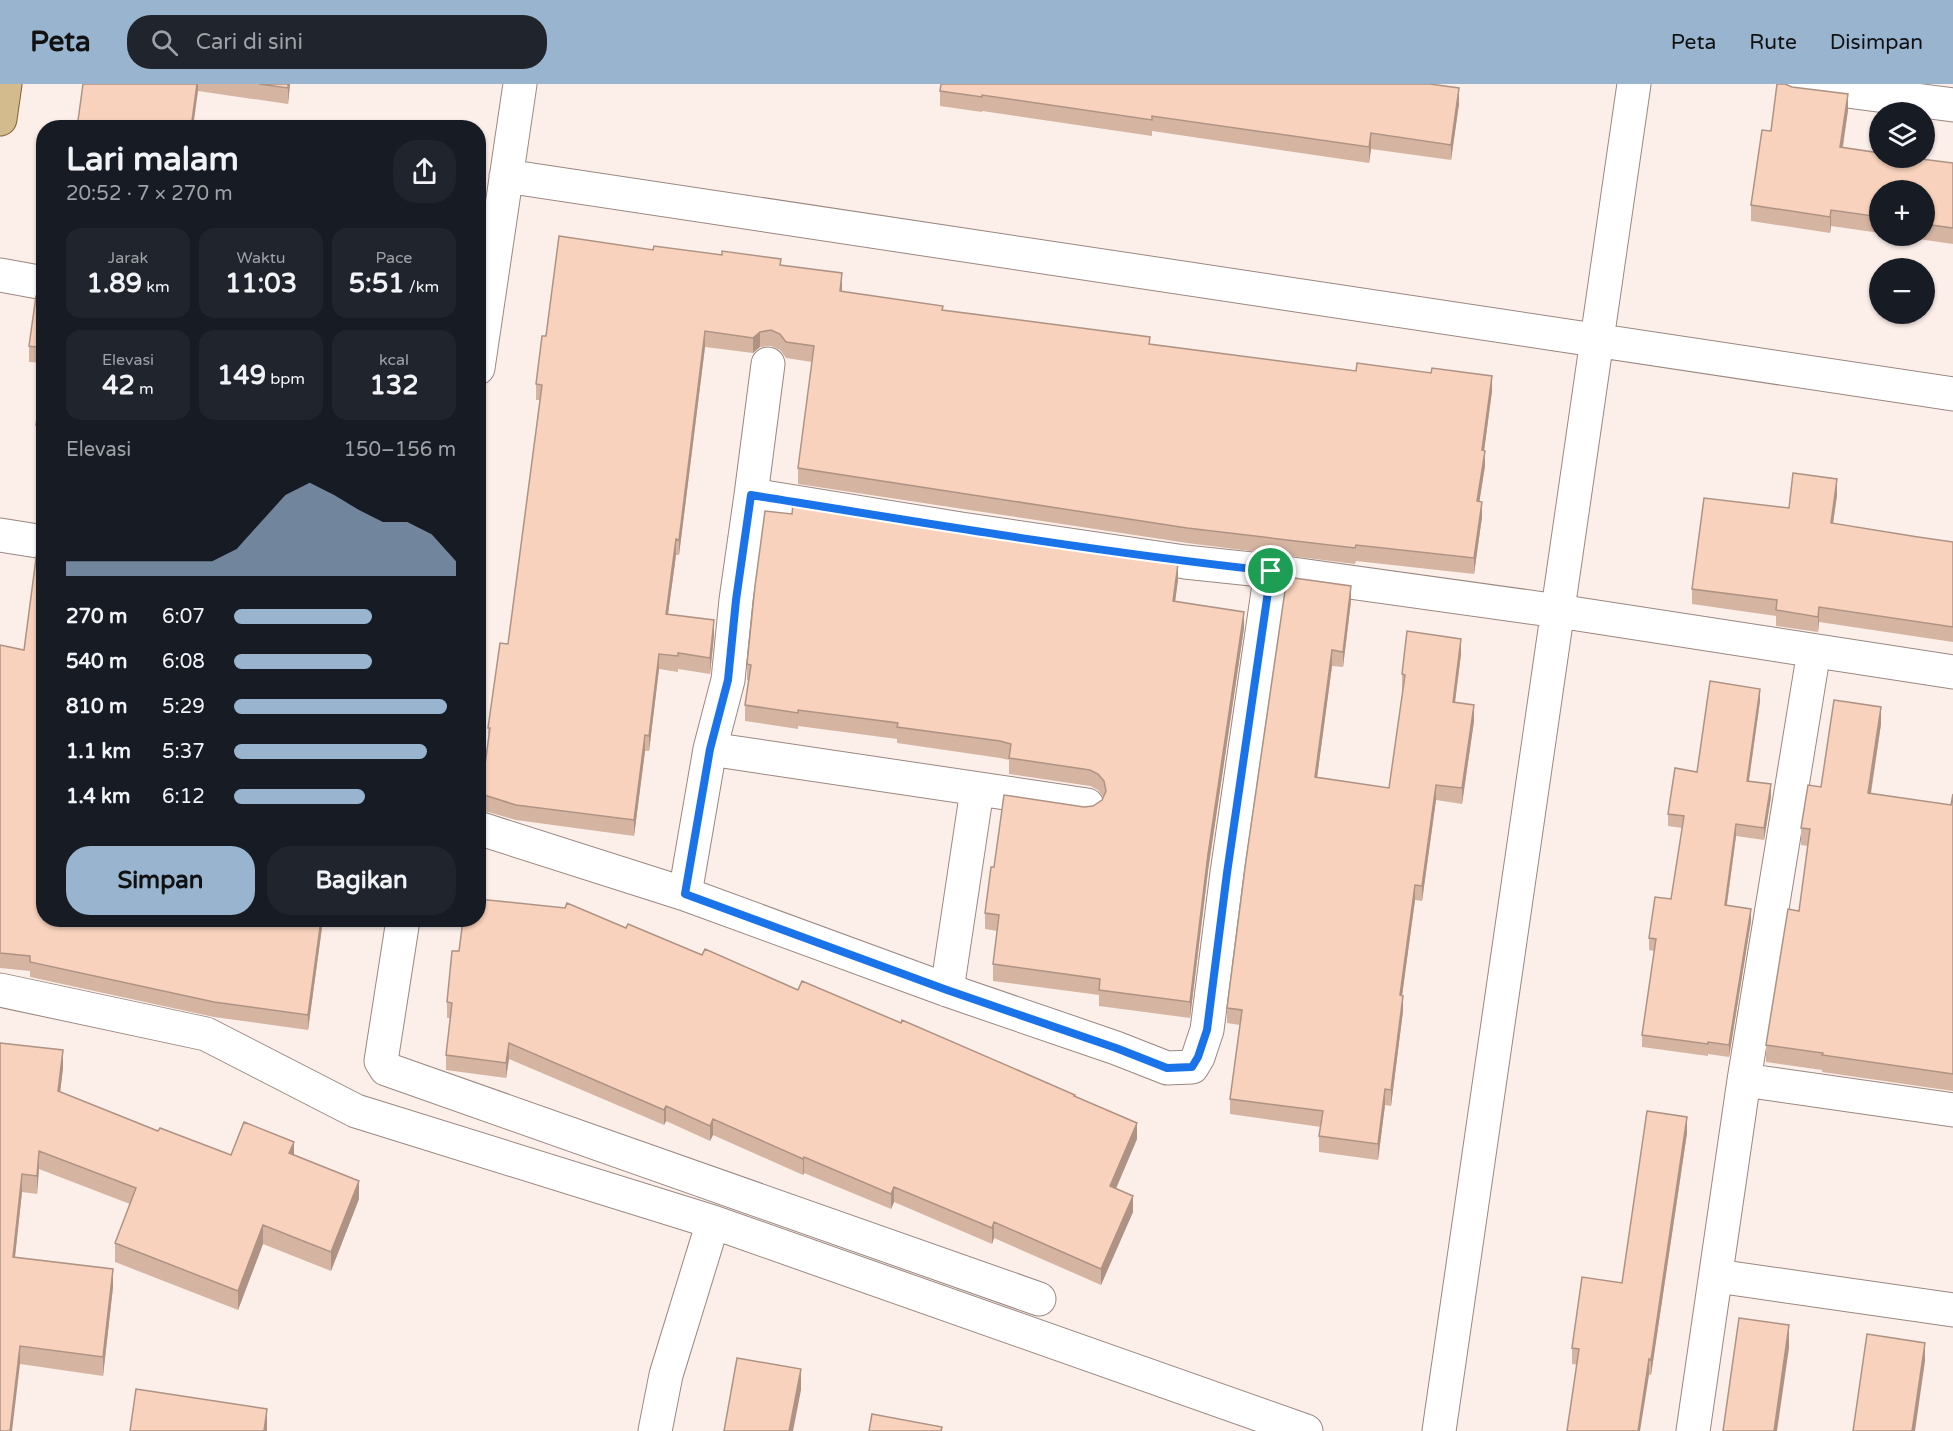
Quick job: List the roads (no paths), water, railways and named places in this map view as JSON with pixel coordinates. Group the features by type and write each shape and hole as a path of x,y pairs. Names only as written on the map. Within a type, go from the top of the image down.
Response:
{"main road":[{"path":"0,119 5,84"}],"street":[{"path":"486,315 520,84"},
{"path":"1439,1431 1634,84"},
{"path":"1794,84 1909,92 1953,105"},
{"path":"506,176 1953,394"},
{"path":"0,275 36,281"},
{"path":"685,894 710,749 728,680 736,600 768,364"},
{"path":"751,495 1185,562 1271,571 1558,610 1953,672"},
{"path":"0,535 36,541"},
{"path":"486,831 685,894 1167,1068 1192,1067 1198,1057 1207,1030 1227,873 1271,571"},
{"path":"1692,1431 1717,1276 1744,1080 1814,651"},
{"path":"710,749 1087,805"},
{"path":"947,990 977,790"},
{"path":"402,927 381,1061 386,1069 1039,1299"},
{"path":"0,990 206,1034 356,1111 713,1222 1306,1431"},
{"path":"1744,1080 1953,1110"},
{"path":"656,1431 666,1375 713,1222"},
{"path":"1717,1276 1953,1310"}]}
